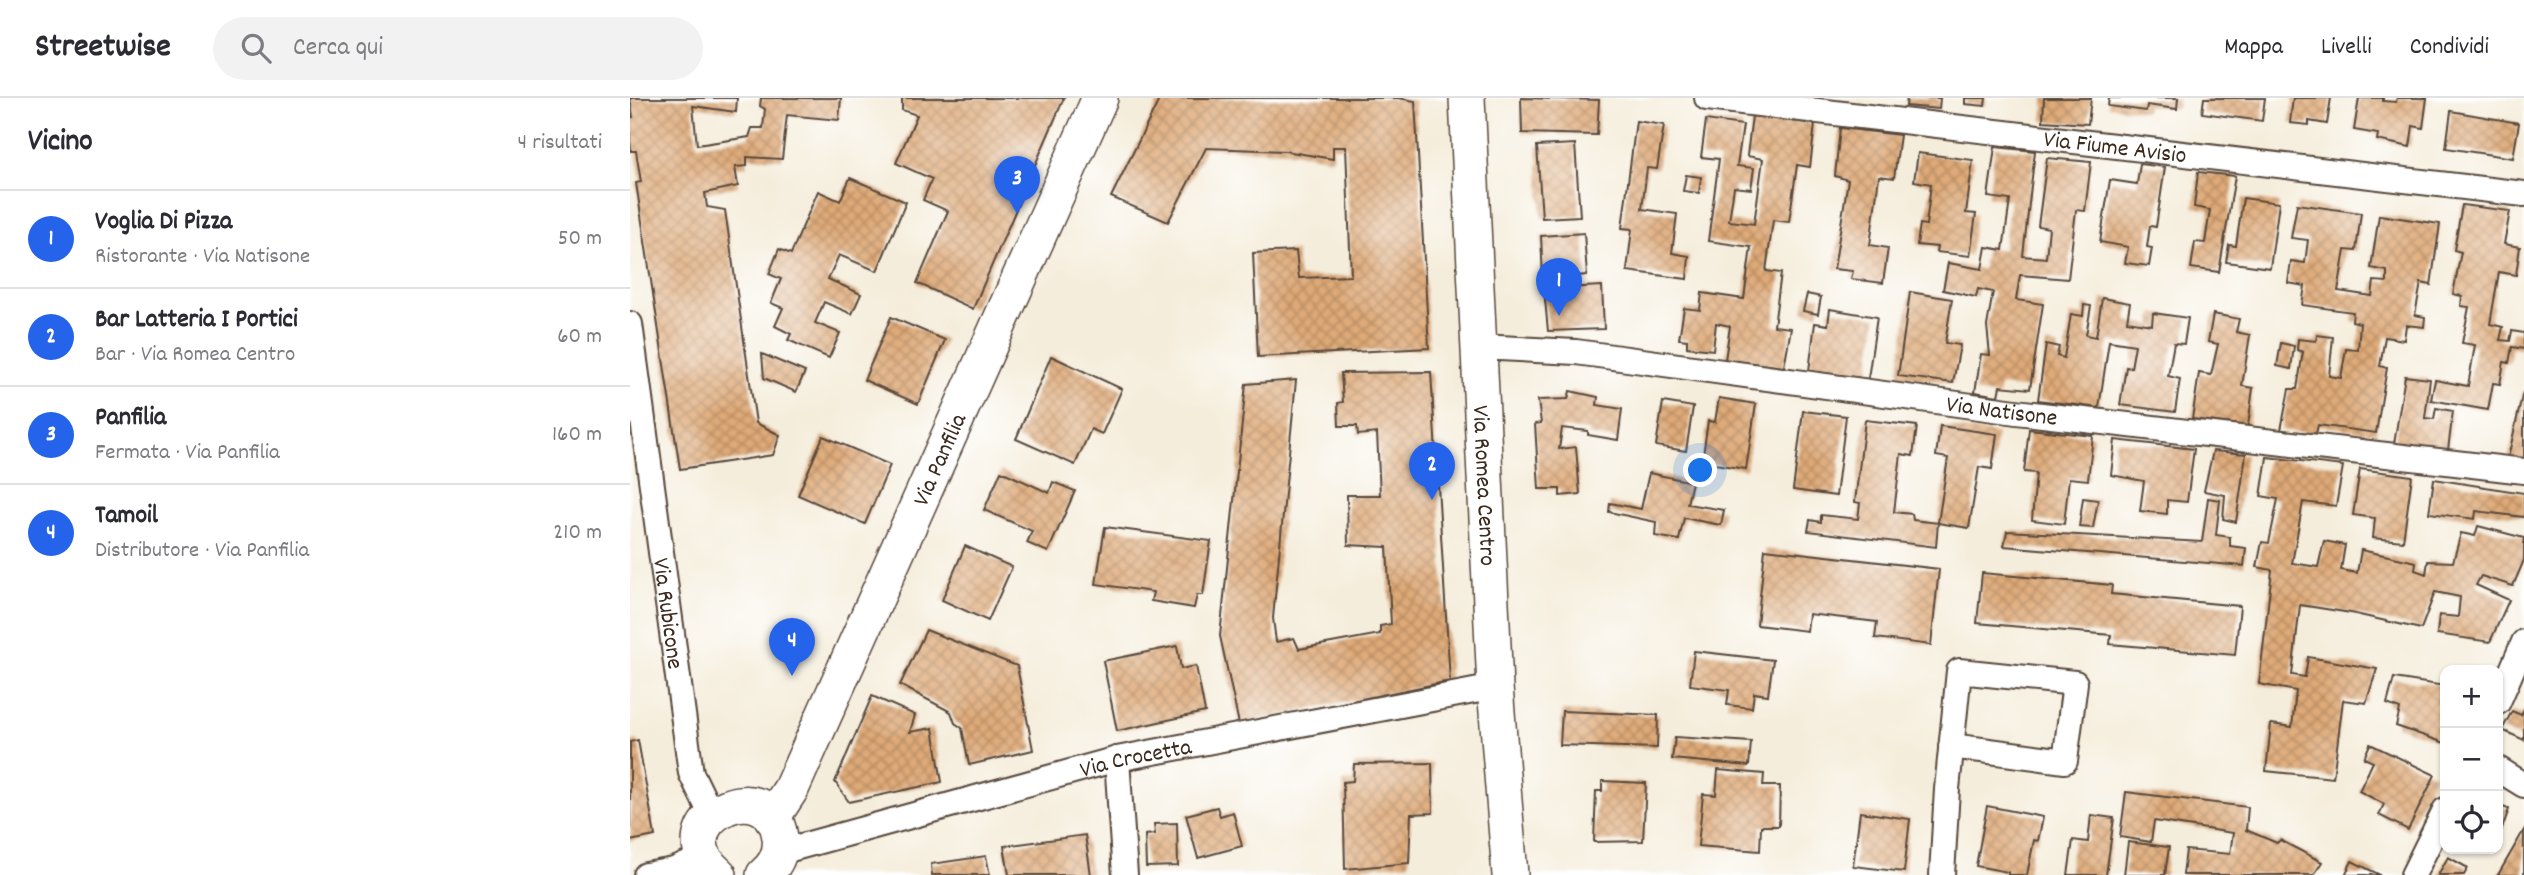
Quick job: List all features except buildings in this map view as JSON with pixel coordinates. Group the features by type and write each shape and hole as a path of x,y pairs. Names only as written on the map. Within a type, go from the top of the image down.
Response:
{"street":[{"name":"Via Panfilia","path":"772,818 791,789 1100,98"},
{"name":"Via Romea Centro","path":"1467,98 1495,687 1510,875"},
{"name":"Via Fiume Avisio","path":"1707,98 2524,194"},
{"name":"Via Rubicone","path":"630,324 691,773 712,816"},
{"name":"Via Natisone","path":"1479,347 1576,352 2030,414 2524,471"},
{"path":"2503,690 2524,642"},
{"path":"1942,875 1947,789 1951,746 1959,671 2075,683 2065,761 1951,746"},
{"name":"Via Crocetta","path":"772,864 1117,759 1495,687"},
{"path":"1117,759 1125,875"},
{"path":"2503,772 2524,785"},
{"path":"646,875 711,866 702,835 712,816 722,808 736,803 762,809 778,828 772,864"},
{"path":"2413,875 2440,820"}],"place":[{"name":"Panfilia","path":"1017,214"},
{"name":"Voglia Di Pizza","path":"1559,316"},
{"name":"Bar Latteria I Portici","path":"1432,500"},
{"name":"Tamoil","path":"792,676"}]}
